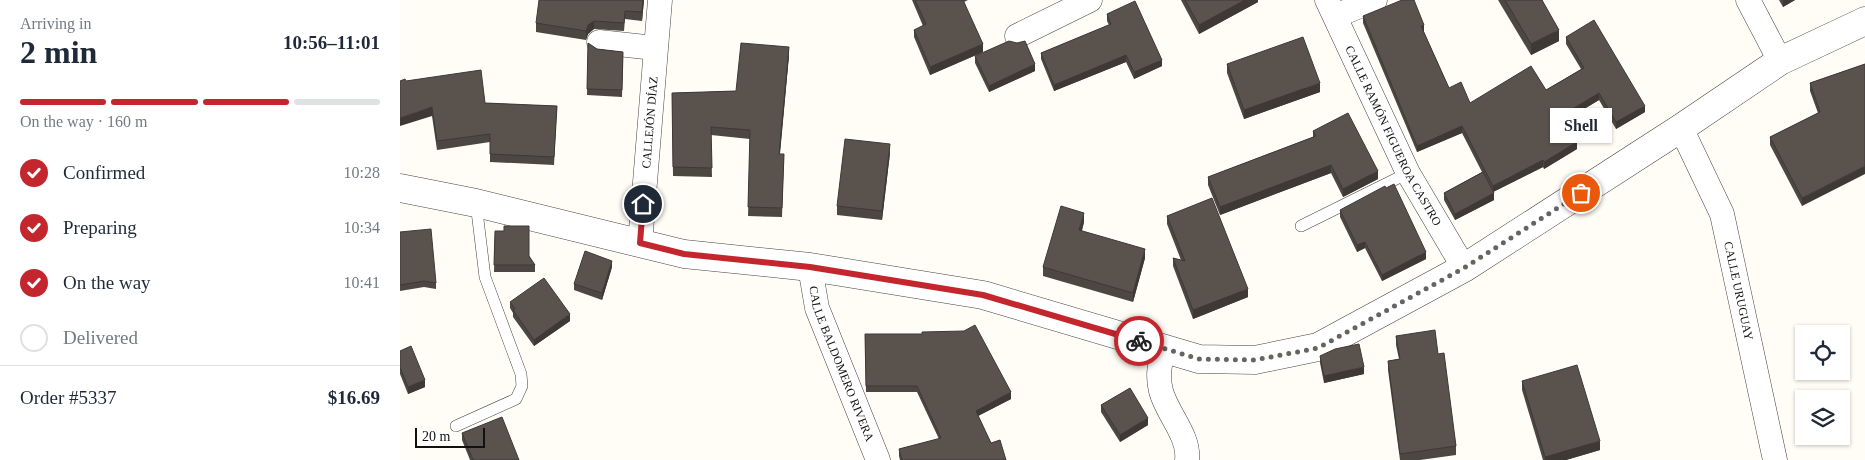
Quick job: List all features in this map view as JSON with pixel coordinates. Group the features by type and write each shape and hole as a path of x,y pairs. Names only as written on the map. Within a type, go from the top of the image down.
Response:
{"street":[{"name":"CALLEJÓN DÍAZ","path":"640,243 660,0"},
{"path":"1017,36 1090,0"},
{"path":"1331,8 1376,0"},
{"path":"1748,0 1780,60"},
{"name":"CALLE RAMÓN FIGUEROA CASTRO","path":"1331,8 1408,173 1464,268"},
{"path":"400,188 476,203 684,254 810,267 983,295 1199,359 1255,360 1318,348 1464,268 1681,128 1780,60 1865,21"},
{"path":"599,42 655,48"},
{"name":"CALLE URUGUAY","path":"1681,128 1722,214 1775,460"},
{"name":"CALLE BALDOMERO RIVERA","path":"810,267 817,308 878,460"},
{"path":"1163,349 1158,373 1161,393 1184,441 1188,460"}],"lane":[{"path":"1301,226 1408,173"},
{"path":"456,426 516,399 522,386 521,374 485,277 476,203"}],"building":[{"path":"539,0 643,0 642,12 625,11 624,23 594,21 588,25 586,31 536,23"},
{"path":"915,0 963,0 983,44 930,67 914,30 926,24"},
{"path":"1185,0 1245,0 1199,25"},
{"path":"1402,0 1414,0 1424,25 1421,26 1449,88 1461,82 1470,103 1531,66 1546,90 1584,68 1566,37 1594,20 1645,106 1616,122 1599,93 1561,116 1577,142 1544,162 1543,160 1493,186 1462,126 1417,146 1363,16"},
{"path":"1505,0 1542,0 1559,30 1531,44"},
{"path":"1135,1 1162,60 1134,72 1126,55 1054,85 1041,53 1111,24 1107,14"},
{"path":"1303,37 1320,83 1244,110 1227,64"},
{"path":"1009,41 1017,43 1025,41 1035,64 989,86 975,56"},
{"path":"588,43 597,49 623,52 622,90 587,89"},
{"path":"741,43 789,47 779,154 784,154 782,208 748,207 750,130 711,127 712,168 673,167 672,93 736,91"},
{"path":"1865,64 1865,166 1802,198 1770,137 1820,112 1810,83"},
{"path":"481,70 485,103 557,106 554,157 490,154 490,134 437,141 432,107 400,118 400,81"},
{"path":"1348,113 1378,171 1343,189 1331,165 1220,207 1208,177 1316,136 1313,131"},
{"path":"845,139 890,144 882,211 837,206"},
{"path":"1483,172 1494,193 1455,214 1444,193"},
{"path":"1394,184 1426,252 1382,275 1365,242 1357,245 1340,210 1385,186 1386,188"},
{"path":"1212,198 1248,289 1193,310 1173,258 1185,261 1167,216"},
{"path":"1061,206 1084,213 1079,230 1145,249 1133,293 1043,267"},
{"path":"504,226 529,226 529,256 535,265 494,265 495,231 504,231"},
{"path":"431,229 436,283 424,281 400,285 400,232"},
{"path":"585,251 612,261 602,293 574,284"},
{"path":"544,278 570,314 534,340 513,310 515,309 510,302"},
{"path":"975,325 1011,392 976,411 991,443 1000,440 1006,460 902,460 899,449 941,438 917,386 866,386 865,334 922,334 922,332 964,331"},
{"path":"1435,330 1438,354 1444,353 1456,446 1400,454 1388,361 1400,359 1396,336"},
{"path":"1359,344 1364,367 1324,376 1320,356 1335,349"},
{"path":"411,346 425,380 408,387 400,367 400,351"},
{"path":"1577,365 1600,441 1545,457 1522,381"},
{"path":"1130,388 1148,418 1120,435 1101,405"},
{"path":"502,417 519,460 473,460 462,433"}],"way so far":[{"path":"1139,341 1199,359 1255,360 1318,348 1464,268 1581,193"}],"place":[{"name":"Shell","path":"1581,193"}],"route":[{"path":"643,204 640,243 684,254 810,267 983,295 1139,341"}]}
